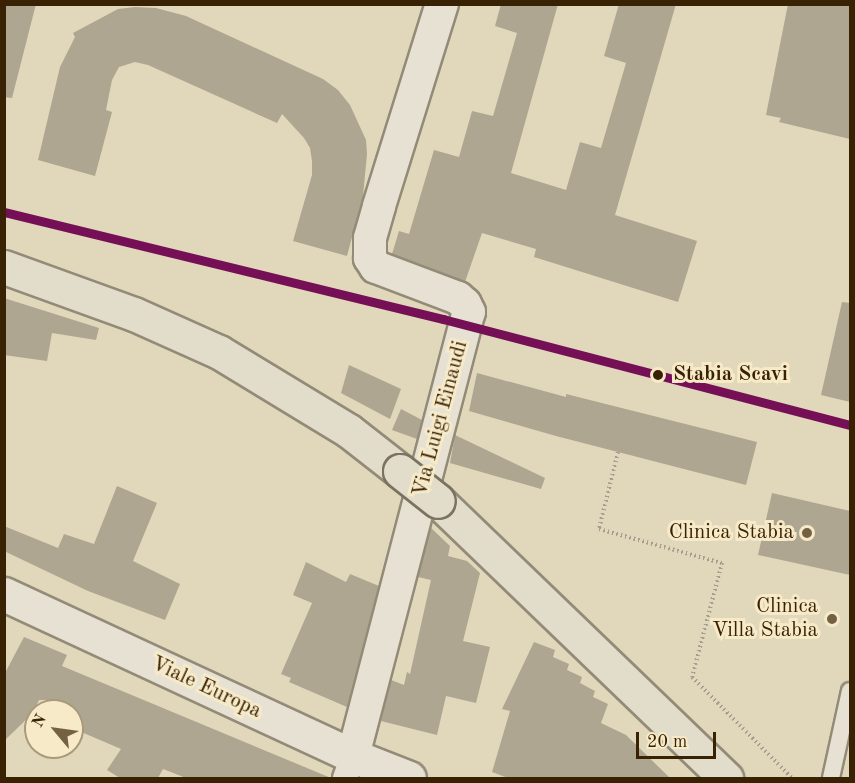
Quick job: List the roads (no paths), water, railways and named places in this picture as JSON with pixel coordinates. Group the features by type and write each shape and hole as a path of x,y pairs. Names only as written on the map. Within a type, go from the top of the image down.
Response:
{"highway":[{"path":"4,267 134,314 219,352 349,431 438,501 726,778"}],"main road":[{"name":"Viale Europa","path":"4,594 349,767 409,778"}],"street":[{"name":"Via Luigi Einaudi","path":"349,767 469,312 458,298 376,267 370,258 373,227 442,4"}],"lane":[{"path":"831,778 850,691"}],"place":[{"name":"Stabia Scavi","path":"658,375"},
{"name":"Clinica Stabia","path":"807,533"},
{"name":"Clinica Villa Stabia","path":"832,619"}]}
